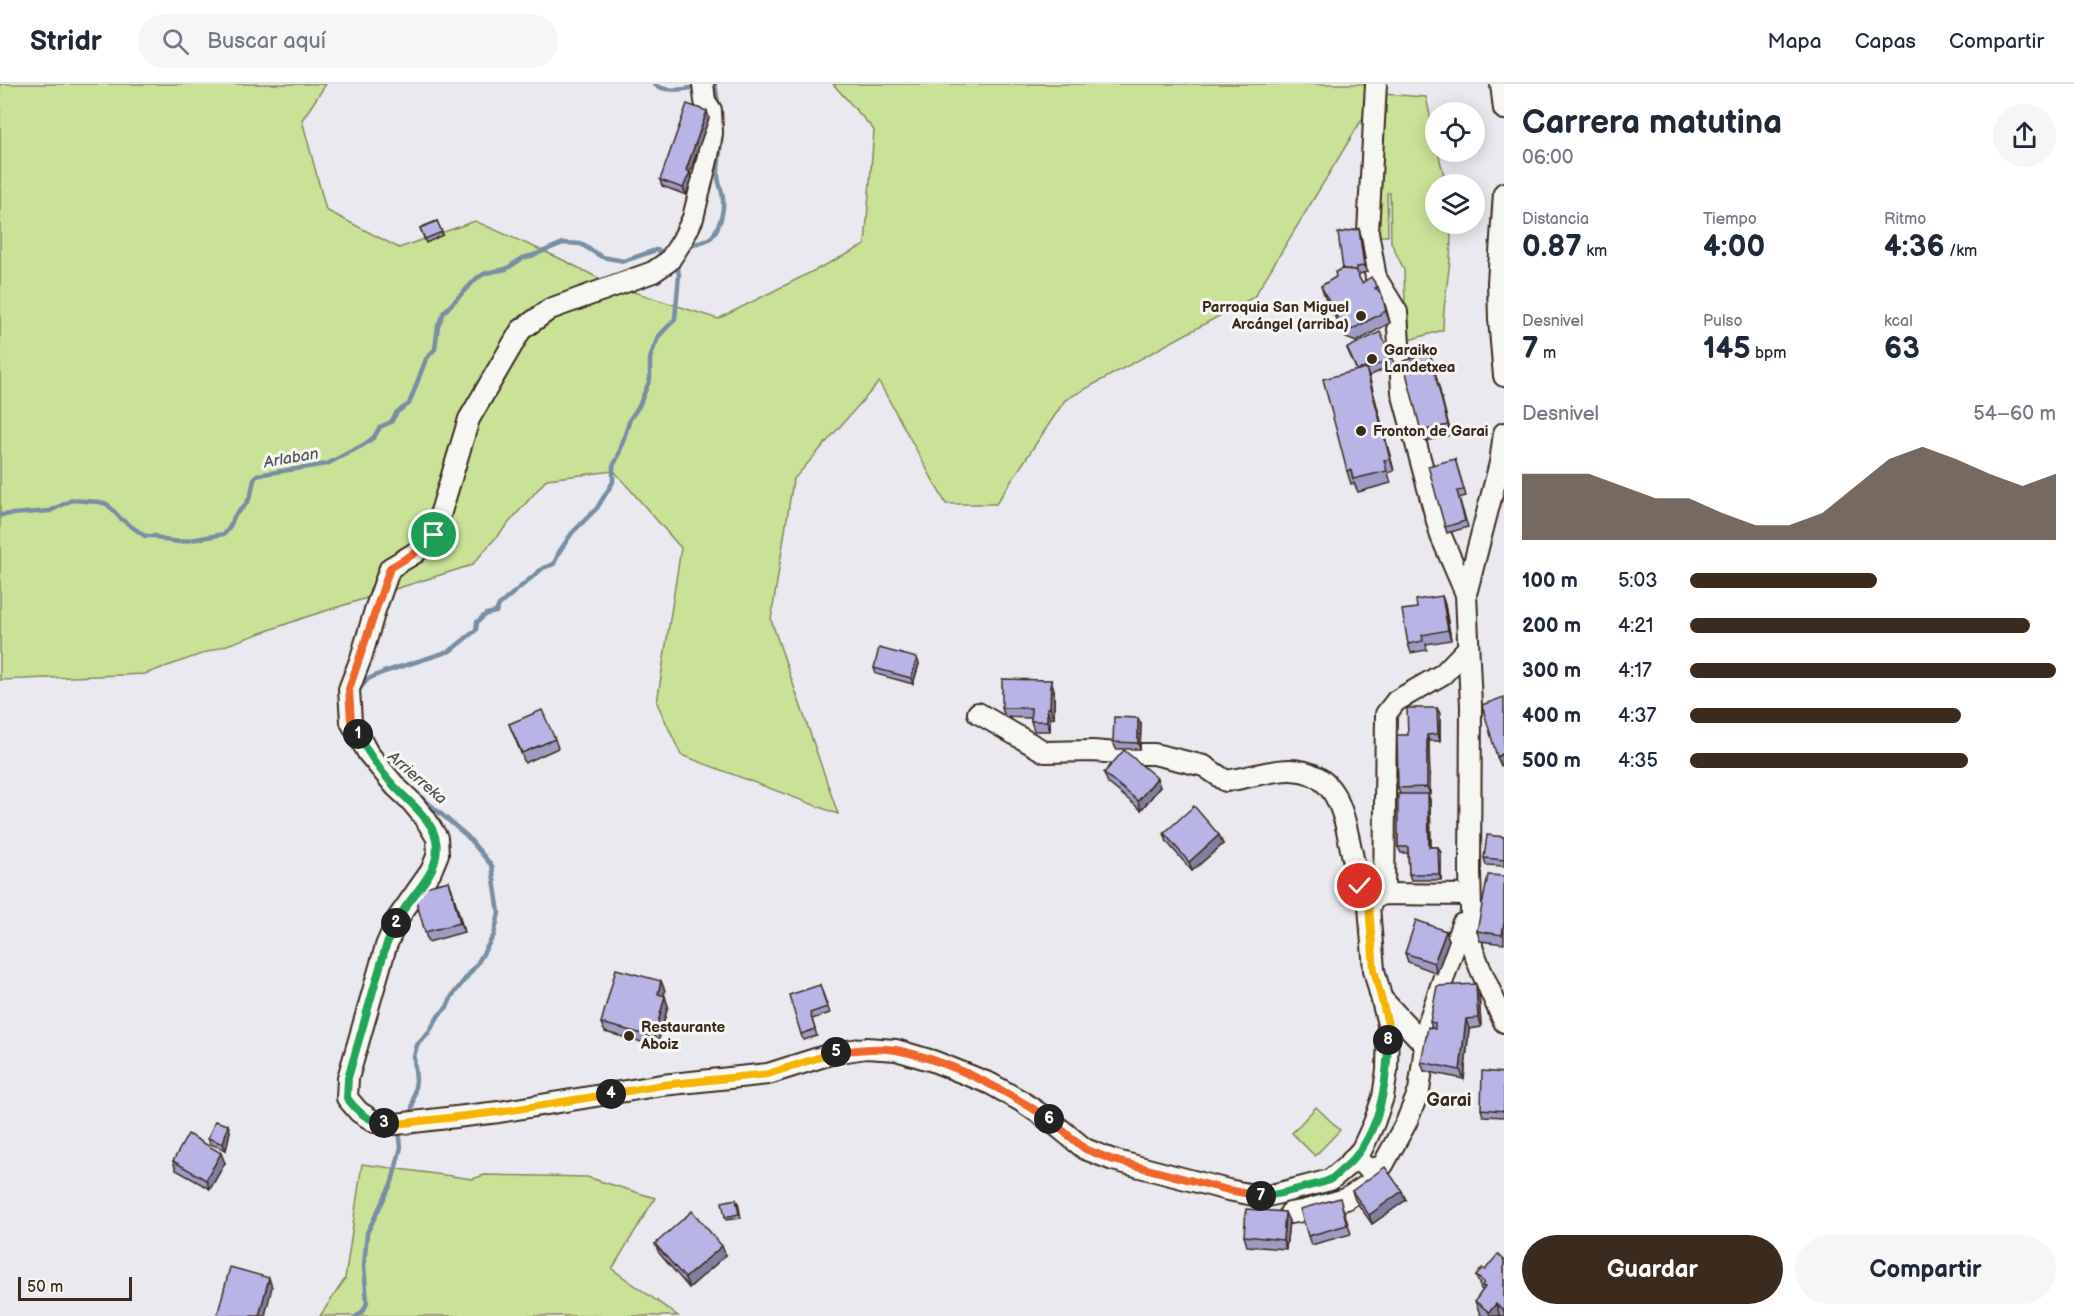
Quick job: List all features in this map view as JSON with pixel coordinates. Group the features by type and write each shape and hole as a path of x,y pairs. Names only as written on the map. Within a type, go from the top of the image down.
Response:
{"street":[{"path":"703,84 705,101 711,110 712,133 693,218 682,241 669,261 653,272 550,309 521,330 469,419 434,535 415,553 390,568 349,689 351,722 368,753 425,818 437,838 438,854 431,871 398,918 386,946 348,1078 347,1098 358,1112 375,1122 405,1123 554,1104 662,1085 768,1074 834,1053 866,1048 896,1050 933,1061 991,1084 1052,1122 1085,1149 1113,1160 1264,1197 1330,1180 1362,1149 1383,1097 1388,1070 1388,1024 1374,970 1386,714 1396,701 1443,674 1468,648"},
{"path":"1376,84 1368,232 1376,278 1397,312 1402,392 1441,536 1466,594"},
{"path":"1502,84 1504,109"},
{"path":"1504,193 1498,283 1504,376"},
{"path":"1504,433 1500,463 1466,594 1470,685 1472,947 1504,1022"},
{"path":"1443,674 1455,674 1470,685"},
{"path":"978,713 1045,752 1154,753 1204,766 1226,781 1288,770 1309,772 1326,784 1337,798 1347,823 1360,886 1376,900 1470,895"},
{"path":"1354,1158 1366,1167 1375,1169 1383,1165 1406,1123 1419,1091 1428,1024 1462,924"},
{"path":"1381,998 1425,1045"},
{"path":"1290,1213 1346,1199 1370,1184 1375,1169"}],"green space":[{"path":"0,84 326,84 302,120 326,210 399,248 475,221 559,258 612,285 718,319 865,245 874,130 833,84 1365,84 1364,116 1254,297 1065,400 996,504 946,504 879,382 793,480 771,620 838,814 681,755 657,703 681,548 614,471 547,479 472,565 306,617 145,674 0,680"},
{"path":"1382,94 1426,97 1425,162 1440,162 1444,174 1425,174 1425,234 1451,234 1451,237 1443,330 1406,341 1404,270 1391,242 1390,193 1387,193 1388,236 1376,236"},
{"path":"1316,1107 1340,1130 1315,1156 1292,1133"},
{"path":"362,1164 473,1179 484,1175 587,1177 655,1198 612,1269 678,1316 320,1316 345,1279"}],"building":[{"path":"687,104 707,111 686,170 690,172 683,188 660,180"},
{"path":"437,221 442,232 425,239 420,228"},
{"path":"1359,229 1364,266 1357,267 1357,274 1355,270 1343,269 1338,233"},
{"name":"Parroquia San Miguel Arcángel (arriba)","path":"1342,269 1355,270 1362,283 1371,277 1378,287 1375,288 1382,295 1386,311 1351,330 1341,325 1321,286 1336,277 1335,272"},
{"name":"Garaiko Landetxea","path":"1380,332 1392,358 1366,370 1366,368 1357,370 1347,348"},
{"path":"1430,354 1448,425 1421,431 1403,361"},
{"name":"Fronton de Garai","path":"1366,368 1390,459 1384,460 1387,471 1353,479 1351,470 1347,471 1323,379"},
{"path":"1455,459 1464,490 1457,491 1465,521 1445,527 1428,466"},
{"path":"1442,596 1448,630 1422,635 1423,641 1408,644 1402,610 1417,608 1416,600"},
{"path":"879,648 917,658 911,678 874,668"},
{"path":"1002,679 1051,680 1047,721 1031,721 1031,708 1002,708"},
{"path":"1504,697 1504,753 1497,757 1482,705"},
{"path":"1407,708 1437,708 1438,734 1427,735 1427,787 1398,788 1397,735 1408,735"},
{"path":"542,710 555,739 522,753 509,724"},
{"path":"1114,717 1138,718 1138,743 1113,742"},
{"path":"1124,750 1157,778 1138,801 1104,773"},
{"path":"1398,794 1428,794 1429,847 1438,847 1439,874 1409,874 1408,847 1398,847"},
{"path":"1194,806 1219,835 1189,862 1164,833"},
{"path":"1487,835 1504,837 1504,860 1484,858"},
{"path":"1488,875 1504,876 1502,935 1477,931"},
{"path":"449,881 460,923 425,932 413,890"},
{"path":"1416,920 1446,931 1434,963 1405,953"},
{"path":"616,969 661,981 658,994 665,996 654,1037 601,1023"},
{"path":"1476,984 1478,1018 1466,1019 1460,1070 1421,1062 1428,1027 1435,1029 1435,1023 1430,1022 1437,986"},
{"path":"820,985 827,1007 810,1013 815,1029 801,1034 789,995"},
{"path":"1482,1071 1504,1073 1504,1111 1481,1109"},
{"path":"215,1121 228,1125 223,1144 208,1138"},
{"path":"188,1134 221,1153 206,1180 173,1161"},
{"path":"1385,1167 1402,1191 1369,1215 1352,1191"},
{"path":"1340,1198 1347,1225 1308,1236 1300,1209"},
{"path":"736,1199 739,1214 725,1217 722,1202"},
{"path":"1246,1209 1285,1212 1283,1240 1244,1236"},
{"path":"692,1211 722,1246 685,1278 655,1244"},
{"path":"1498,1254 1504,1260 1504,1311 1496,1304 1489,1312 1475,1301 1485,1287 1482,1286 1484,1282 1476,1276 1482,1268 1485,1270"},
{"path":"230,1267 269,1278 259,1316 217,1316"}],"waterway":[{"path":"654,84 668,89 696,87"},
{"name":"Arrierreka","path":"715,84 719,108"},
{"name":"Arrierreka","path":"687,248 712,237 721,218 723,201 718,176 720,116"},
{"name":"Arlaban","path":"0,515 50,511 72,500 99,502 107,504 121,519 145,536 180,542 224,534 229,529 235,515 248,501 257,475 327,464 365,444 374,437 380,427 391,422 397,412 409,404 426,359 435,349 438,326 444,312 477,278 486,273 506,269 523,258 563,243 581,244 602,257 624,261 656,250 669,253"},
{"name":"Arrierreka","path":"358,691 368,679 384,672 450,651 476,630 477,622 486,614 496,612 499,605 543,568 554,564 572,533 597,508 613,482 613,466 630,419 639,406 650,379 650,359 654,347 659,336 675,319 679,275 677,262"},
{"name":"Arrierreka","path":"411,1117 416,1080 414,1057 417,1045 429,1032 452,996 477,964 494,935 499,913 492,866 467,836 414,791"},
{"name":"Arrierreka","path":"357,1316 364,1310 367,1302 364,1266 367,1233 392,1182 401,1147 399,1130"}],"place":[{"name":"Parroquia San Miguel Arcángel (arriba)","path":"1361,316"},
{"name":"Garaiko Landetxea","path":"1372,359"},
{"name":"Fronton de Garai","path":"1361,431"},
{"name":"Restaurante Aboiz","path":"629,1036"}],"district":[{"name":"Garai","path":"1449,1100"}],"route":[{"path":"434,535 415,553 390,568 349,689 351,722 368,753 425,818 437,838 438,854 431,871 398,918 386,946 348,1078 347,1098 358,1112 375,1122 396,1124 499,1112 662,1085 768,1074 834,1053 866,1048 896,1050 933,1061 991,1084 1052,1122 1085,1149 1113,1160 1264,1197 1295,1190 1330,1180 1348,1165 1362,1149 1383,1097 1388,1070 1388,1024 1374,970 1369,906 1360,886"}]}
